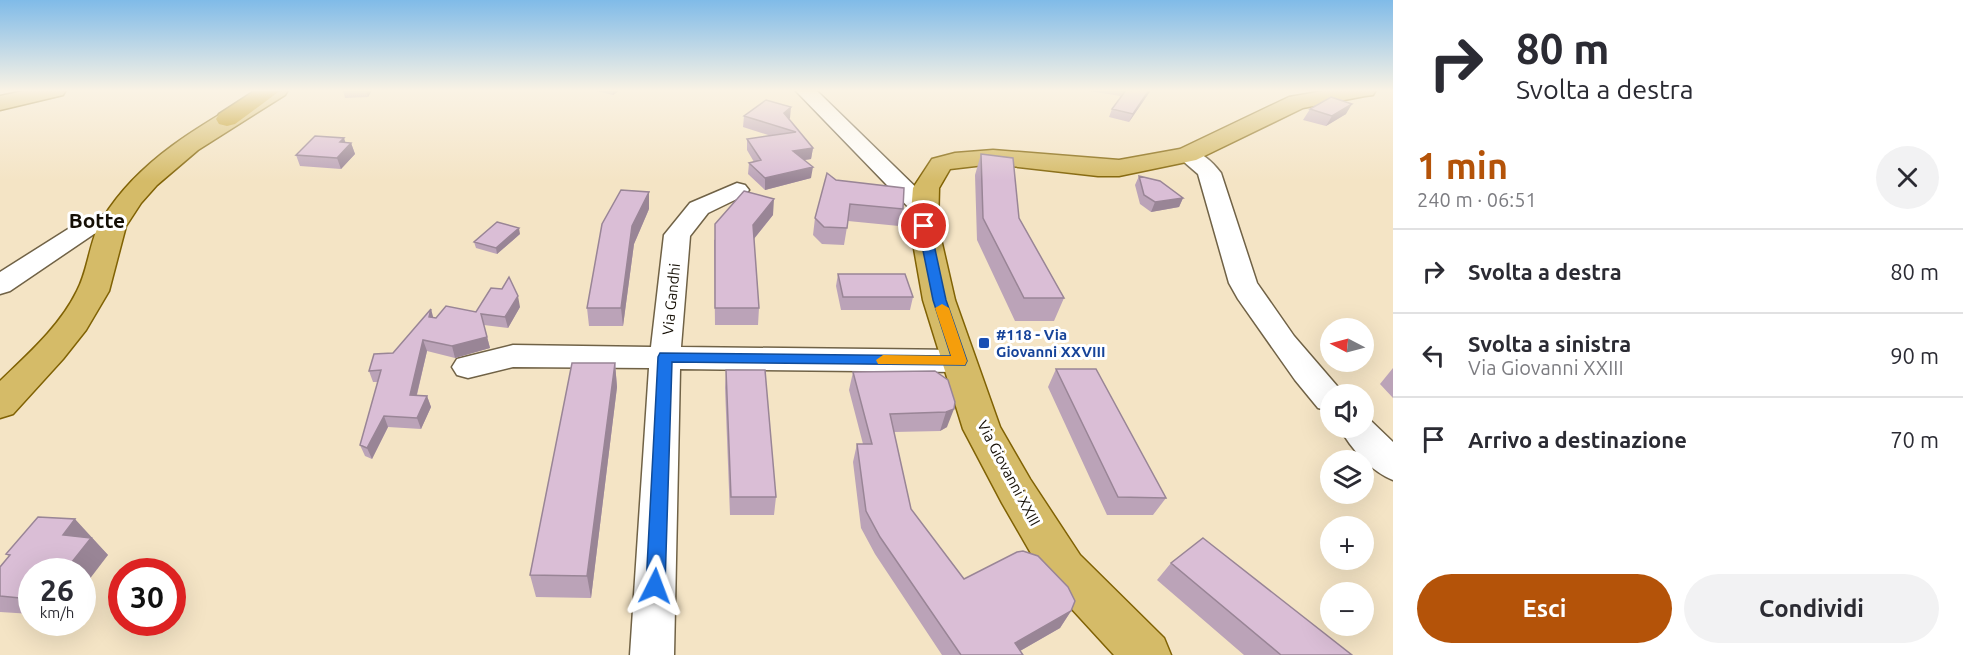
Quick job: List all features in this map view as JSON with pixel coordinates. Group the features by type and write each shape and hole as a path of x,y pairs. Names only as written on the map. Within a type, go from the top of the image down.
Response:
{"main road":[{"path":"189,146 212,121"},
{"path":"0,404 65,332 89,300 99,277 108,237 116,218 142,187 189,146 225,121"},
{"name":"Via Giovanni XXIII","path":"1146,655 1064,569 1016,491 982,429 939,300 924,226 926,188 933,173 941,164 955,160 993,157 1098,168 1119,168 1187,155 1258,121"}],"street":[{"path":"836,121 924,209"},
{"path":"1187,155 1209,173 1243,283 1252,299 1320,388"},
{"name":"Via Gandhi","path":"652,655 665,357 677,235 699,208 738,190"},
{"path":"0,285 85,228 116,218"},
{"path":"468,367 513,356 960,361"},
{"path":"1367,438 1393,465"}],"building":[{"path":"759,121 790,121 813,148 793,151 813,167 765,178 749,163 761,160 747,139 796,132"},
{"path":"315,136 344,138 340,142 351,143 337,158 296,155"},
{"path":"981,154 1013,158 1019,218 1064,298 1024,298 983,218"},
{"path":"827,173 836,180 904,188 903,209 850,204 847,228 824,227 815,218"},
{"path":"1139,176 1160,181 1183,198 1155,202 1144,195"},
{"path":"621,190 649,192 632,226 621,308 587,308 602,224"},
{"path":"744,191 774,199 753,225 759,308 715,308 715,224"},
{"path":"497,222 519,228 496,248 474,242"},
{"path":"838,274 905,274 913,297 843,297"},
{"path":"509,277 518,296 505,317 481,314 487,337 452,346 423,340 410,395 427,396 417,418 384,416 367,448 360,445 381,370 369,371 374,354 393,353 431,309 429,317 436,318 446,306 476,312 491,288 502,289"},
{"path":"572,363 615,363 587,576 530,575"},
{"path":"1056,369 1096,369 1166,498 1118,497"},
{"path":"726,370 765,370 776,497 731,497"},
{"path":"935,371 948,380 955,402 954,409 946,412 890,414 911,509 964,579 1023,551 1038,556 1068,587 1075,601 1071,611 1015,643 1023,655 961,655 880,537 866,511 857,444 872,444 853,372"},
{"path":"38,517 75,519 63,535 91,538 75,558 18,558 18,598 0,596 0,567 10,555 6,554"},
{"path":"1203,538 1320,630 1320,636 1328,636 1352,655 1281,655 1171,563"}],"slow traffic":[{"path":"883,360 960,361 942,308"}],"place":[{"name":"#118 - Via Giovanni XXVIII","path":"984,343"}],"district":[{"name":"Botte","path":"97,220"}],"route":[{"path":"655,586 665,357 960,361 939,300 924,226"}]}
